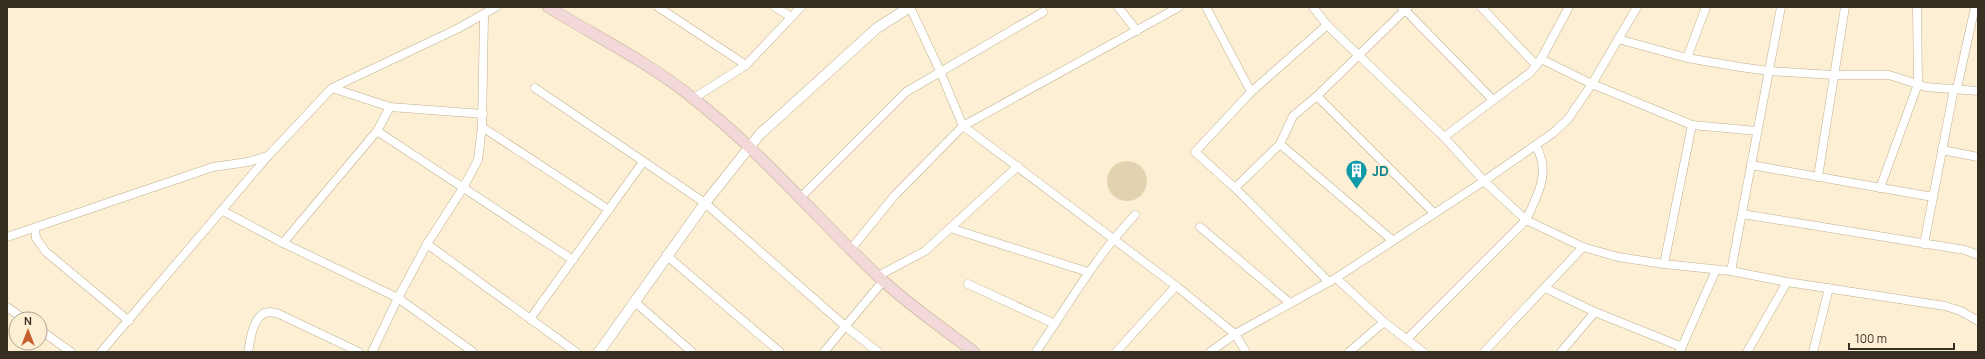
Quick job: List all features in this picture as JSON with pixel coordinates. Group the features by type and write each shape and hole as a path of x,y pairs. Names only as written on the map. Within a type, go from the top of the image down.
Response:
{"main road":[{"path":"548,7 619,49 694,98 749,146 880,278 974,352"}],"street":[{"path":"101,352 223,211 268,156 332,88 484,15 496,7"},
{"path":"658,7 746,65"},
{"path":"775,7 791,17"},
{"path":"694,98 746,65 801,7"},
{"path":"599,352 635,302 666,255 704,203 749,146 760,134 877,28 910,7 940,71 963,126 1176,286 1235,334 1246,352"},
{"path":"1118,7 1137,31"},
{"path":"851,249 895,195 963,126 1180,7"},
{"path":"1206,7 1251,92"},
{"path":"1313,7 1328,24 1444,137 1484,181 1526,220 1584,247 1618,257 1664,264 1731,271 1787,282 1946,306 1961,311 1978,321"},
{"path":"1481,7 1539,62 1692,124 1757,131"},
{"path":"1444,137 1519,82 1539,62 1568,7"},
{"path":"1210,352 1235,334 1332,280 1536,146 1568,119 1592,84 1637,7"},
{"path":"1687,58 1706,7"},
{"path":"1731,271 1781,7"},
{"path":"1818,177 1845,7"},
{"path":"1880,188 1918,84 1917,7"},
{"path":"1924,244 1942,150 1974,7"},
{"path":"1235,188 1280,144 1293,116 1317,96 1360,55 1405,8 1493,100"},
{"path":"801,197 906,92 1043,12"},
{"path":"372,352 398,298 427,244 463,188 478,160 483,114 484,15"},
{"path":"1328,24 1251,92 1195,152 1332,280 1423,352"},
{"path":"1618,39 1687,58 1768,71 1833,75 1889,75 1926,87 1978,91"},
{"path":"332,88 390,107 483,114"},
{"path":"535,88 704,203 845,326 878,352"},
{"path":"1317,96 1434,213"},
{"path":"283,242 377,131 390,107"},
{"path":"1664,264 1692,124"},
{"path":"482,127 609,210"},
{"path":"377,131 572,260"},
{"path":"1280,144 1392,240"},
{"path":"1407,339 1526,220 1537,198 1543,176 1544,166 1542,157 1536,146"},
{"path":"1942,150 1978,157"},
{"path":"7,237 213,168 248,162 268,156"},
{"path":"530,319 644,162"},
{"path":"1751,165 1933,197"},
{"path":"824,352 880,278 925,251 1018,166"},
{"path":"223,211 398,298 473,352"},
{"path":"1742,214 1965,250 1978,254"},
{"path":"1036,352 1088,272 1113,238 1135,215"},
{"path":"35,228 36,238 46,252 129,321"},
{"path":"950,228 1088,272"},
{"path":"1200,228 1290,304"},
{"path":"427,244 576,352"},
{"path":"1484,352 1584,247"},
{"path":"666,255 780,352"},
{"path":"1545,288 1681,350 1716,270"},
{"path":"1747,352 1787,282"},
{"path":"968,284 1055,324"},
{"path":"1116,352 1176,286"},
{"path":"1814,352 1829,288"},
{"path":"635,302 692,352"},
{"path":"248,352 256,322 261,314 266,311 279,314 359,352"},
{"path":"1561,352 1595,312"},
{"path":"1349,352 1384,322"},
{"path":"48,336 71,352"}],"shaded area":[{"path":"1131,161 1138,164 1144,170 1147,181 1146,189 1138,198 1131,201 1123,201 1116,198 1108,189 1107,177 1110,170 1119,162"}],"place":[{"name":"JD","path":"1356,190"}]}
